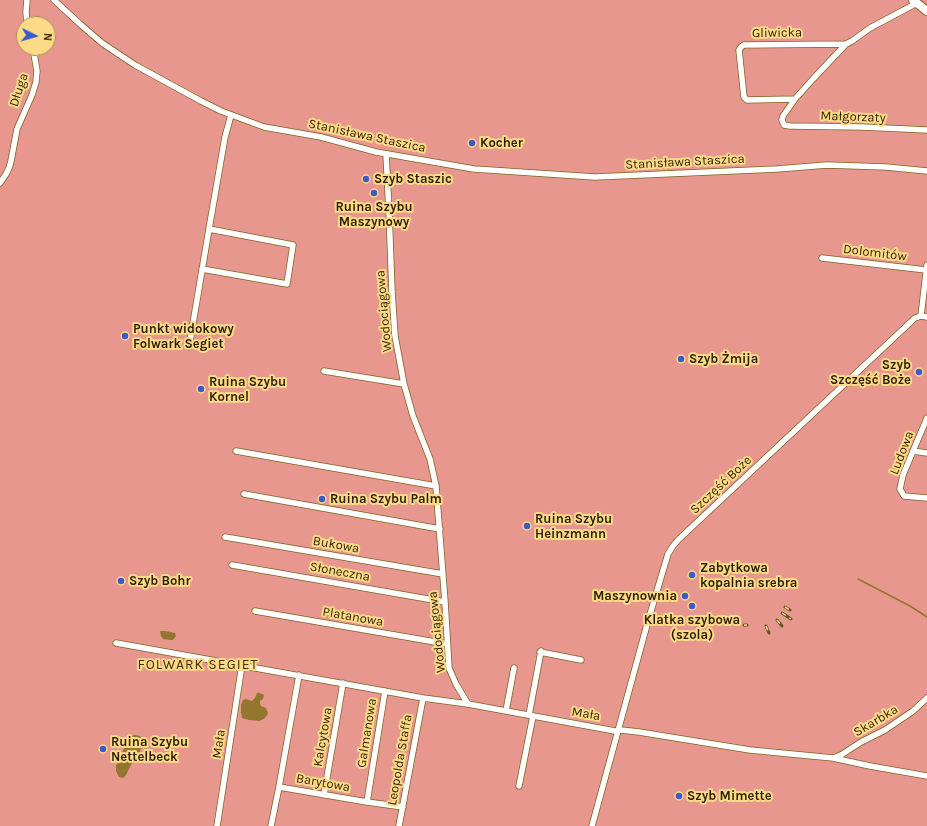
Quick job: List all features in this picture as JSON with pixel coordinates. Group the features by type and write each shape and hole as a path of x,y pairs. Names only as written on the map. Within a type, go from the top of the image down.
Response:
{"main road":[{"path":"915,2 927,11"}],"street":[{"path":"26,16 27,0"},
{"name":"Stanisława Staszica","path":"54,0 102,43 135,65 201,101 231,115 264,127 321,137 386,154 474,169 595,178 827,165 886,167 927,171"},
{"path":"795,100 846,44 915,2"},
{"name":"Gliwicka","path":"795,100 747,100 744,96 739,50 741,46 846,44"},
{"name":"Długa","path":"0,183 9,168 17,129 36,82 37,71 35,56"},
{"name":"Małgorzaty","path":"795,100 783,116 782,120 782,123 790,126 927,130"},
{"path":"189,347 225,137 231,115"},
{"name":"Wodociągowa","path":"386,154 390,211 394,336 404,384 413,416 430,459 436,486 449,668 452,677 468,704"},
{"path":"202,269 287,284 293,245 209,229"},
{"name":"Dolomitów","path":"822,258 927,268 924,316"},
{"name":"Szczęść Boże","path":"618,730 668,554 673,546 916,318 924,316"},
{"path":"324,372 404,384"},
{"name":"Ludowa","path":"927,418 903,475 900,489 904,496 927,498"},
{"path":"236,451 436,486"},
{"path":"914,451 927,453"},
{"path":"244,494 440,529"},
{"name":"Bukowa","path":"225,537 443,574"},
{"name":"Słoneczna","path":"232,565 445,602"},
{"name":"Platanowa","path":"255,611 447,644"},
{"name":"Mała","path":"116,642 423,698 468,704 615,730 681,738 750,750 833,758 927,776"},
{"path":"519,786 540,652 581,660"},
{"name":"Mała","path":"217,826 242,665"},
{"path":"506,711 514,668"},
{"path":"279,787 299,675"},
{"name":"Kalcytowa","path":"324,795 343,683"},
{"name":"Galmanowa","path":"367,802 385,691"},
{"name":"Leopolda Staffa","path":"399,826 423,698"},
{"name":"Skarbka","path":"833,758 841,755 884,730 913,711 927,698"},
{"path":"592,826 618,730"},
{"name":"Barytowa","path":"271,826 279,787 402,807"}],"shaded area":[{"path":"0,0 927,0 927,826 0,826"},
{"path":"160,631 175,633 176,636 173,640 163,639"},
{"path":"257,693 264,695 263,699 260,701 260,704 266,708 268,713 267,715 264,719 259,721 242,718 241,705 243,700 246,699 252,701"},
{"path":"129,736 140,736 142,739 140,752 133,761 126,775 123,778 119,777 116,771 116,765"}],"waterway":[{"path":"858,579 910,606 927,617"}],"railway":[{"path":"785,607 790,610"},
{"path":"782,613 791,619"},
{"path":"777,620 782,626"},
{"path":"766,626 769,633"}],"place":[{"name":"Kocher","path":"472,143"},
{"name":"Szyb Staszic","path":"366,179"},
{"name":"Ruina Szybu Maszynowy","path":"374,193"},
{"name":"Punkt widokowy Folwark Segiet","path":"125,336"},
{"name":"Szyb Żmija","path":"681,359"},
{"name":"Szyb Szczęść Boże","path":"919,372"},
{"name":"Ruina Szybu Kornel","path":"201,389"},
{"name":"Ruina Szybu Palm","path":"322,499"},
{"name":"Ruina Szybu Heinzmann","path":"527,526"},
{"name":"Zabytkowa kopalnia srebra","path":"692,575"},
{"name":"Szyb Bohr","path":"121,581"},
{"name":"Maszynownia","path":"685,596"},
{"name":"Klatka szybowa (szola)","path":"692,606"},
{"name":"Ruina Szybu Nettelbeck","path":"103,749"},
{"name":"Szyb Mimette","path":"679,796"}],"district":[{"name":"FOLWARK SEGIET","path":"198,665"}]}
